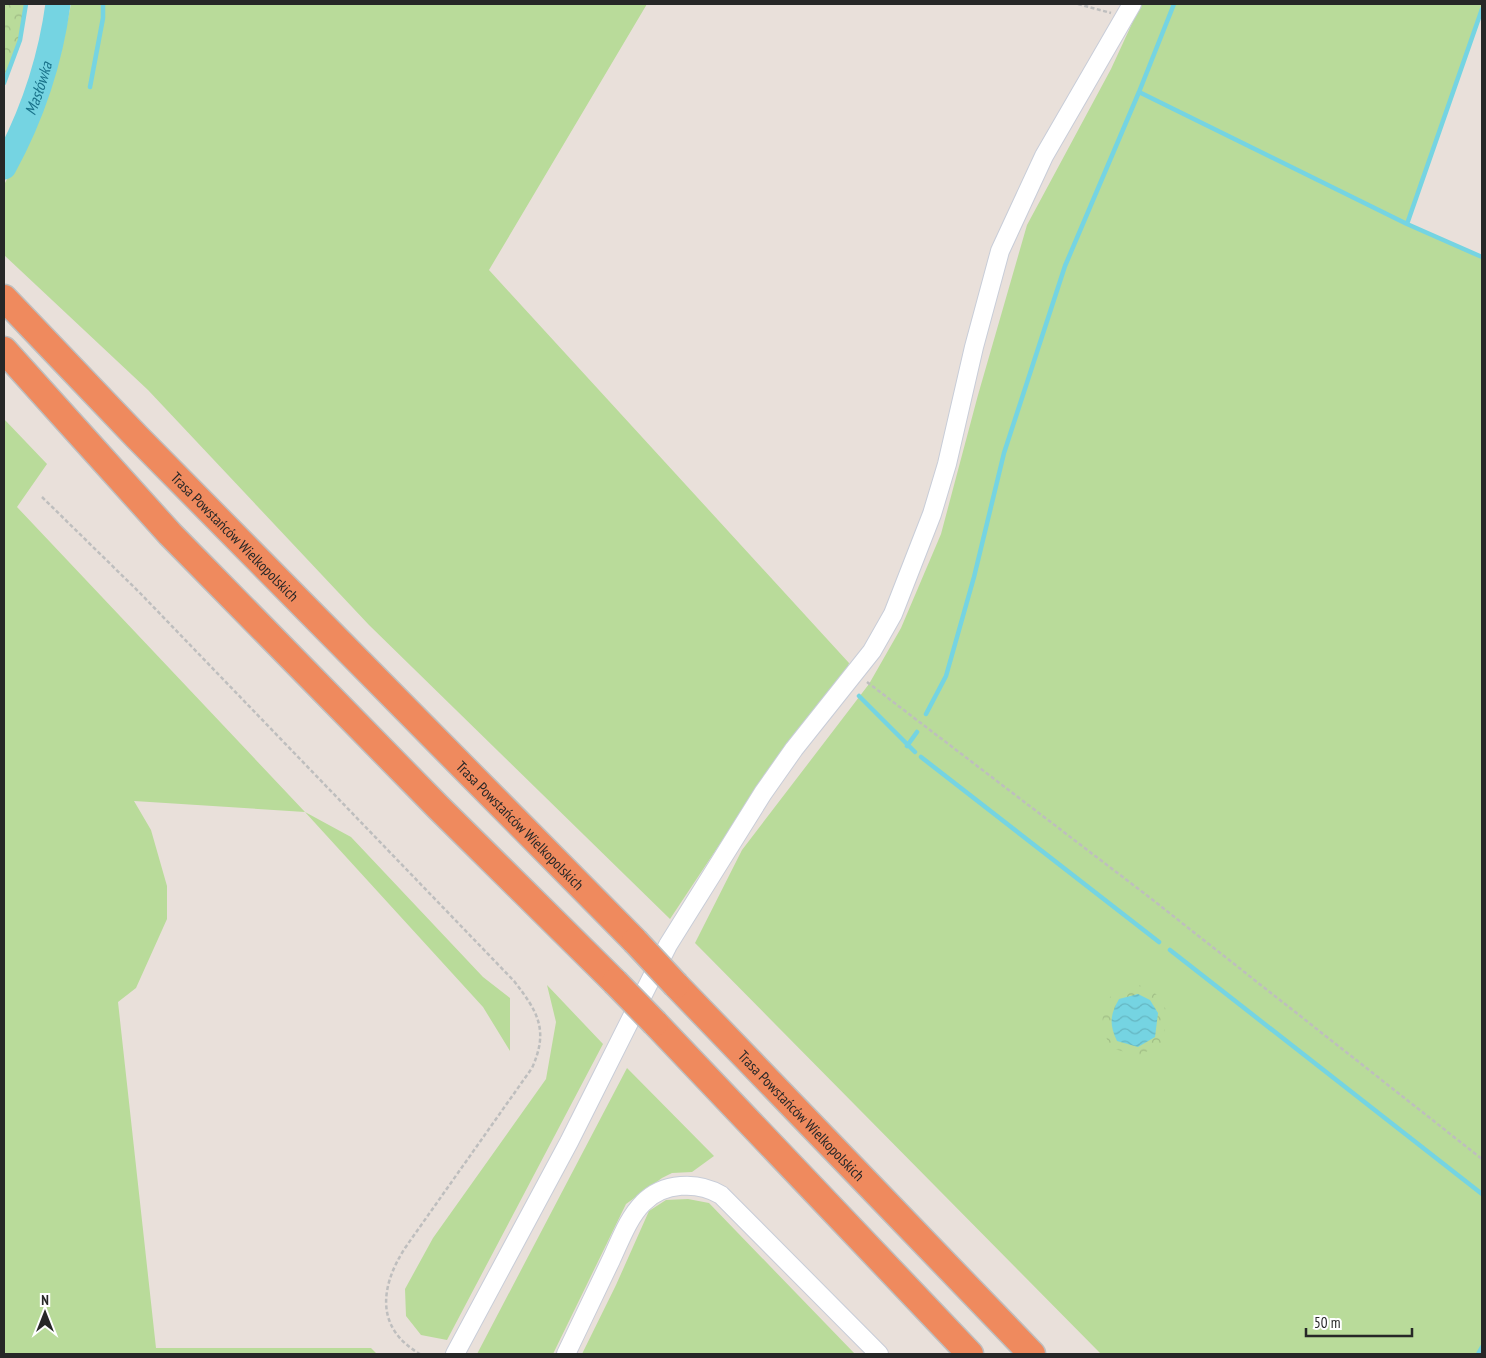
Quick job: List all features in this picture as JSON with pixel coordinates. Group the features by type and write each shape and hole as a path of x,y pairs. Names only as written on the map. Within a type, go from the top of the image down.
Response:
{"highway":[{"name":"Trasa Powstańców Wielkopolskich","path":"11,305 138,437 635,941 1032,1354"},
{"path":"4,350 170,534 438,807 615,982 970,1354"}],"street":[{"path":"456,1354 569,1142 668,945 763,793 794,749 872,652 893,614 932,514 947,464 1000,251 1014,217 1044,156 1129,11"},
{"path":"566,1354 620,1242 642,1203 664,1189 678,1186 709,1188 722,1195 878,1354"}],"path":[{"path":"1078,4 1129,11"},
{"path":"42,497 224,680 508,975 534,1007 540,1020 540,1045 532,1068 405,1248 389,1277 386,1302 387,1314 398,1338 406,1346 420,1354"},
{"path":"856,674 1149,897 1482,1159"}],"green space":[{"path":"4,4 26,4 20,40 4,83"},
{"path":"71,4 647,4 489,270 849,663 846,674 763,779 670,919 369,625 148,390 4,255 4,185 61,53"},
{"path":"1141,4 1482,4 1407,224 1482,257 1482,1347 1478,1354 1101,1354 695,943 742,850 869,684 901,628 941,534 978,395 1027,225 1111,69"},
{"path":"4,419 47,464 17,507 305,812 134,801 151,830 167,886 167,919 136,988 118,1002 156,1348 371,1348 377,1354 4,1354"},
{"path":"305,812 351,837 483,977 510,998 510,1051 483,1007"},
{"path":"547,985 603,1044 447,1340 421,1335 406,1316 405,1289 433,1238 546,1079 556,1022"},
{"path":"1139,985 1156,994 1167,1011 1163,1042 1139,1056 1111,1048 1104,1032 1103,1013 1113,992"},
{"path":"627,1068 714,1156 692,1172 672,1173 662,1178 626,1204 553,1354 477,1354"},
{"path":"688,1199 709,1203 855,1354 582,1354 616,1285 649,1211 666,1200"}],"water":[{"path":"1138,994 1150,1000 1158,1013 1155,1037 1138,1047 1117,1041 1112,1020 1119,999"}],"waterway":[{"path":"4,83 20,40 26,4"},
{"name":"Masłówka","path":"4,167 24,127 39,88 55,26 58,4"},
{"path":"90,87 103,18 103,4"},
{"path":"926,714 946,676 974,577 1004,453 1065,266 1174,4"},
{"path":"1482,9 1407,224 1482,257"},
{"path":"1139,92 1407,224"},
{"path":"859,696 915,752"},
{"path":"907,746 917,732"},
{"path":"921,757 1159,942"},
{"path":"1170,950 1482,1194"},
{"path":"1478,1354 1482,1347"}]}
